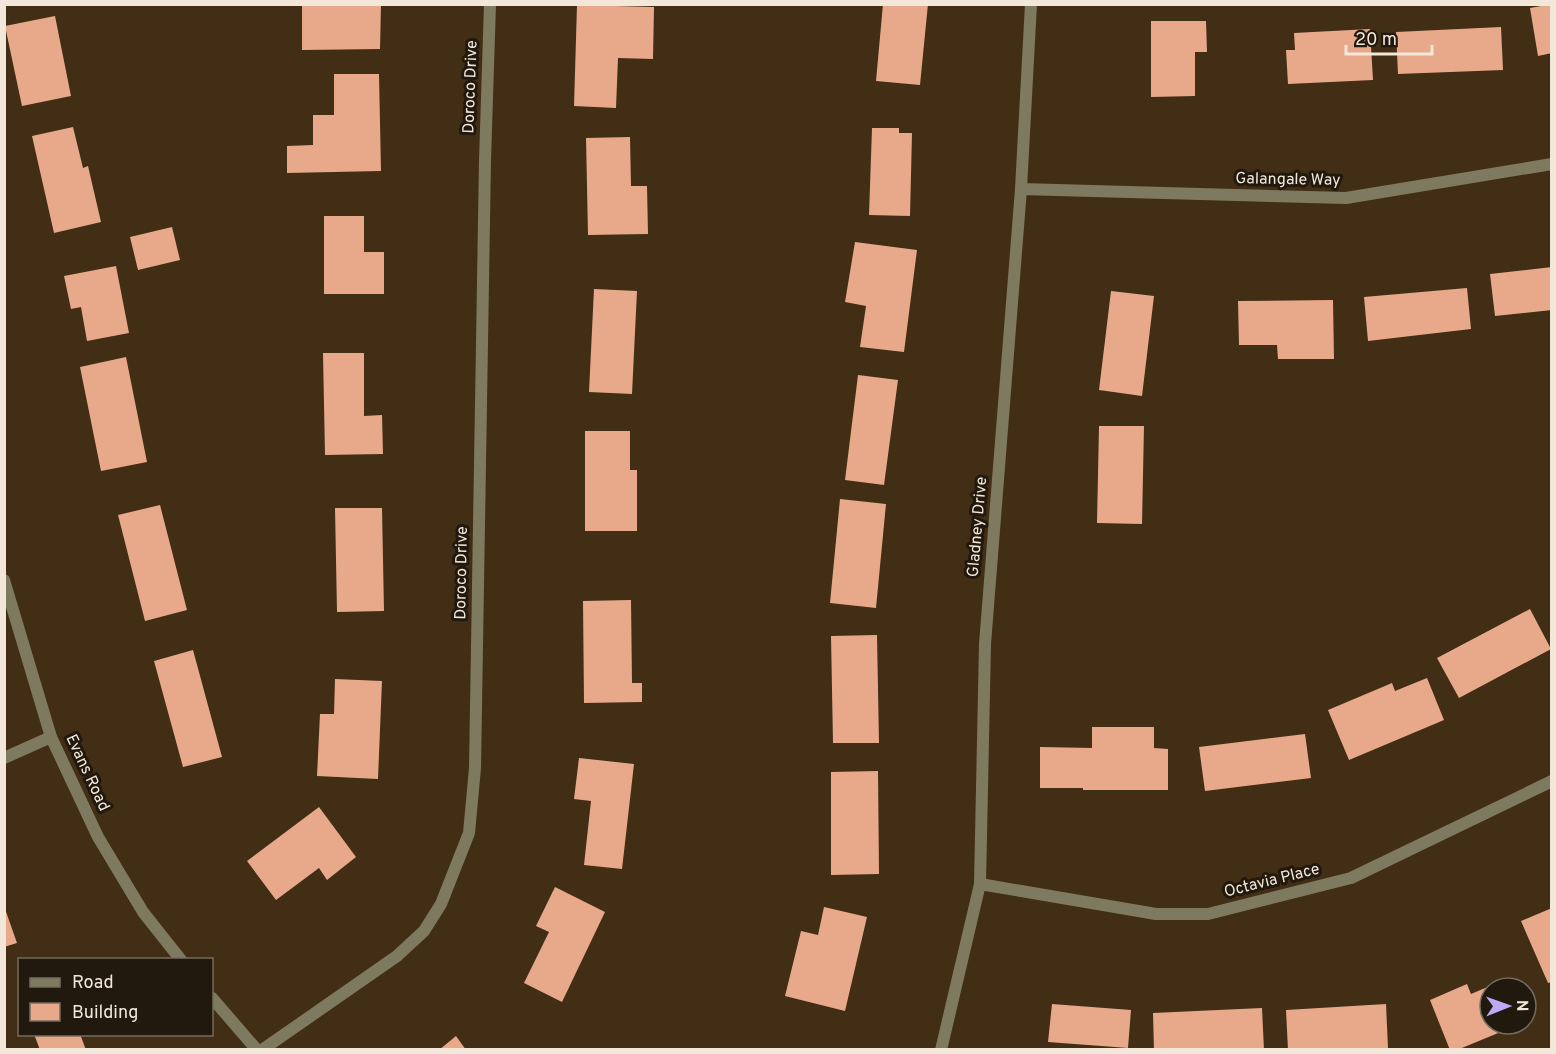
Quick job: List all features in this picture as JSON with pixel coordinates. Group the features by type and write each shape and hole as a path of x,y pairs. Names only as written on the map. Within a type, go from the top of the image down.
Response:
{"street":[{"name":"Doroco Drive","path":"260,1050 397,956 424,931 441,904 469,833 475,768 485,160 490,4"},
{"name":"Gladney Drive","path":"941,1050 980,884 985,644 1021,189 1031,4"},
{"name":"Galangale Way","path":"1021,189 1346,198 1551,164"},
{"name":"Evans Road","path":"4,580 51,737 98,837 143,912 178,958"},
{"path":"4,758 51,737"},
{"name":"Octavia Place","path":"980,884 1156,914 1208,914 1352,878 1551,781"},
{"path":"213,999 260,1050"}],"building":[{"path":"302,4 381,4 380,49 302,50"},
{"path":"883,4 928,4 920,85 876,81"},
{"path":"1552,4 1552,53 1538,56 1530,8"},
{"path":"577,5 654,7 653,59 618,58 616,108 574,106"},
{"path":"55,16 71,96 22,106 5,26"},
{"path":"1151,21 1206,21 1207,52 1195,52 1195,96 1151,97"},
{"path":"1501,27 1503,70 1398,74 1396,32"},
{"path":"1370,29 1373,80 1288,84 1286,50 1295,50 1294,33"},
{"path":"334,74 379,74 381,171 287,173 287,146 313,145 313,115 334,115"},
{"path":"73,127 83,168 88,166 101,222 54,233 32,136"},
{"path":"872,128 899,128 899,133 912,133 910,216 869,215"},
{"path":"630,137 631,186 647,186 648,234 588,235 586,138"},
{"path":"324,216 364,216 364,252 384,252 384,294 324,294"},
{"path":"172,227 180,260 138,270 130,237"},
{"path":"855,242 917,250 904,352 860,347 866,306 845,302"},
{"path":"116,266 129,333 87,341 81,307 71,309 64,276"},
{"path":"1552,267 1552,310 1495,316 1490,274"},
{"path":"1467,288 1471,329 1368,341 1364,297"},
{"path":"594,289 637,291 632,394 589,392"},
{"path":"1111,291 1154,296 1142,396 1099,390"},
{"path":"1333,300 1334,359 1278,359 1277,345 1239,345 1238,301"},
{"path":"323,353 364,353 364,416 382,415 383,454 325,455"},
{"path":"126,357 147,462 101,471 80,367"},
{"path":"858,375 898,380 884,485 845,480"},
{"path":"1099,426 1144,426 1142,524 1097,523"},
{"path":"585,431 630,431 630,470 637,470 637,531 585,531"},
{"path":"840,499 886,504 876,608 830,603"},
{"path":"160,505 187,610 145,621 118,515"},
{"path":"335,508 382,508 384,611 337,612"},
{"path":"631,600 632,683 642,683 642,702 584,703 583,601"},
{"path":"1530,609 1551,649 1459,698 1437,658"},
{"path":"877,635 879,743 833,743 831,636"},
{"path":"193,650 222,757 183,767 154,661"},
{"path":"1427,678 1444,720 1349,760 1328,710 1392,683 1395,691"},
{"path":"335,679 382,681 378,779 317,776 320,714 334,714"},
{"path":"1092,727 1154,727 1154,748 1168,749 1168,790 1040,788 1040,747 1092,748"},
{"path":"1305,734 1311,778 1205,791 1199,747"},
{"path":"579,758 634,764 622,869 584,865 591,801 574,799"},
{"path":"878,771 879,874 831,875 831,772"},
{"path":"319,807 356,857 327,880 319,868 276,900 247,861"},
{"path":"555,887 605,912 562,1002 524,983 549,932 536,926"},
{"path":"4,906 17,943 4,947"},
{"path":"824,907 867,917 845,1011 785,996 801,931 818,935"},
{"path":"1552,908 1552,982 1548,983 1521,921"},
{"path":"1467,984 1471,994 1478,991 1478,1036 1491,1036 1457,1050 1450,1050 1430,1000"},
{"path":"1052,1004 1131,1010 1128,1048 1048,1042"},
{"path":"1386,1004 1388,1048 1288,1050 1286,1010"},
{"path":"1262,1008 1264,1050 1154,1050 1153,1013"},
{"path":"35,1036 81,1036 86,1050 40,1050"},
{"path":"456,1036 466,1050 439,1050"}]}
